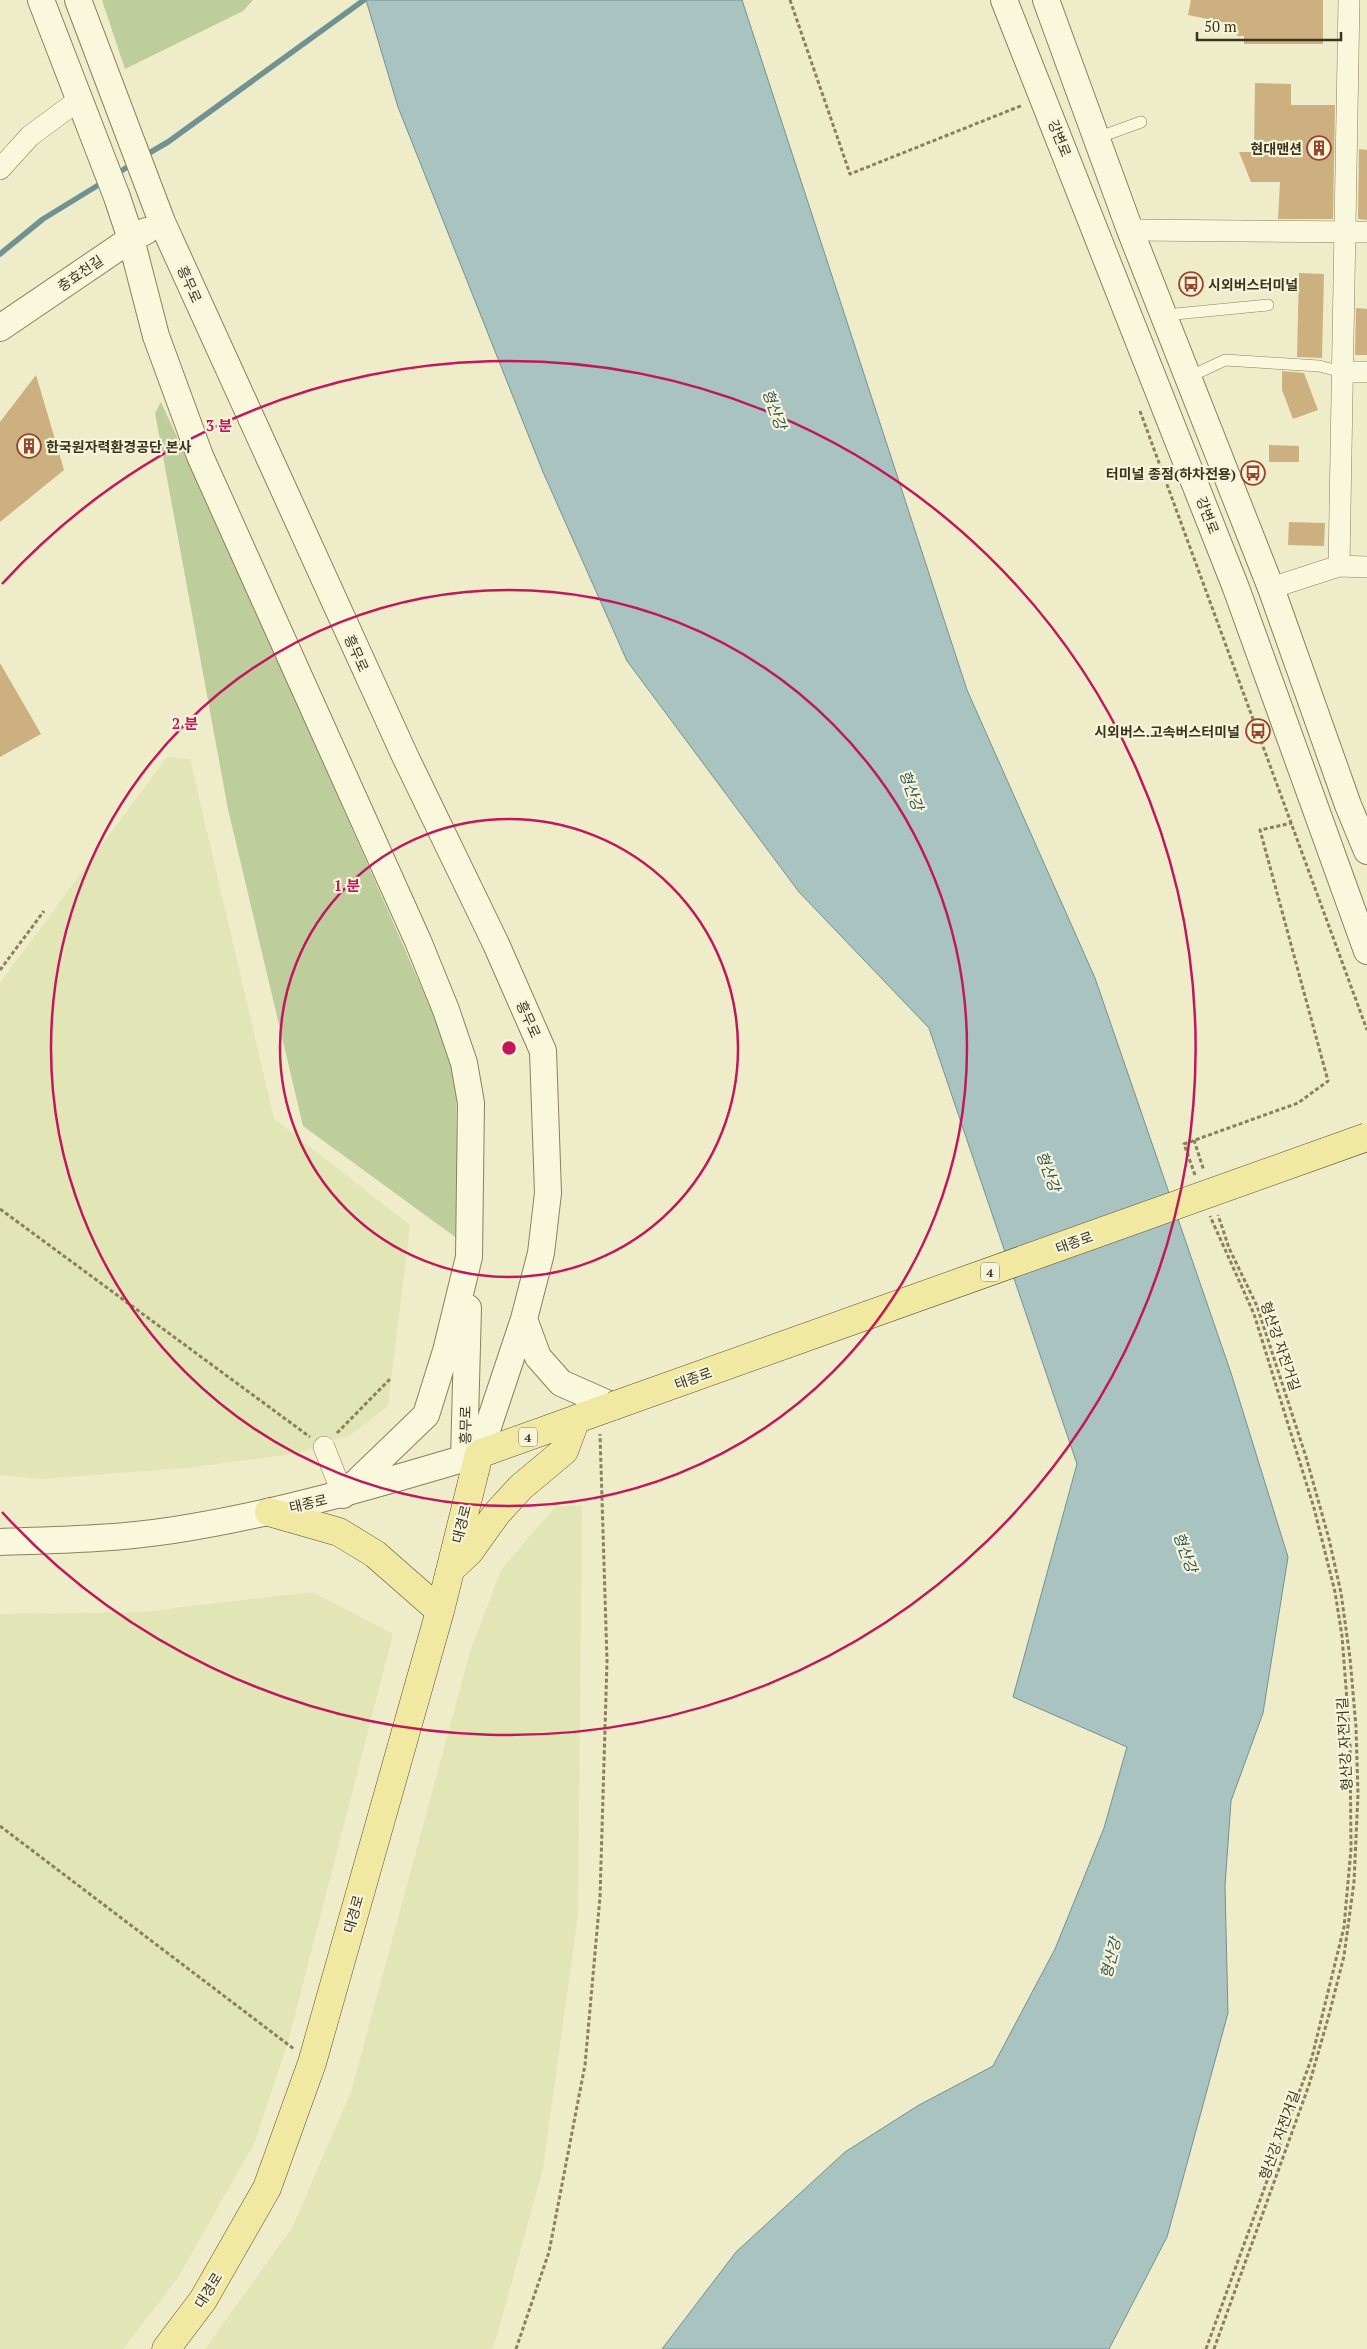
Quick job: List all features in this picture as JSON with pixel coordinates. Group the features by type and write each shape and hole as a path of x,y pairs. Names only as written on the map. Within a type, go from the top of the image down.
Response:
{"main road":[{"name":"태종로","path":"473,1460 596,1412 1367,1137"},
{"path":"450,1570 469,1552 497,1513 521,1487 564,1450 596,1412"},
{"name":"대경로","path":"166,2349 203,2300 267,2188 312,2063 440,1611 473,1460"},
{"path":"269,1512 339,1532 375,1554 440,1611"}],"street":[{"name":"흥무로","path":"40,0 117,197 131,239 156,336 200,456 418,941 446,1010 464,1063 470,1103 469,1257 473,1460"},
{"name":"흥무로","path":"78,0 162,222 404,756 496,944 543,1051 548,1193 541,1254 524,1319 473,1460"},
{"name":"강변로","path":"1004,0 1236,588 1367,951"},
{"path":"1046,0 1130,230 1271,588 1348,805 1365,841"},
{"path":"1339,566 1349,0"},
{"path":"0,169 30,136 82,105"},
{"name":"충효천길","path":"0,328 131,239 162,222"},
{"path":"1130,230 1367,232"},
{"path":"1342,372 1367,372"},
{"path":"1271,588 1339,566 1367,567"},
{"name":"흥무로","path":"344,1495 426,1415 446,1351 469,1257"},
{"path":"524,1319 538,1357 561,1382 596,1412"},
{"path":"324,1447 344,1495"},
{"name":"태종로","path":"0,1542 109,1537 174,1530 269,1512 344,1495 473,1460"}],"lane":[{"path":"1097,138 1140,122"},
{"path":"1165,315 1268,305"},
{"path":"1189,377 1225,360 1319,366 1342,372"}],"path":[{"path":"790,0 850,174 1026,104"},
{"path":"1137,404 1367,1030"},
{"path":"1196,1178 1184,1144 1298,1102 1328,1081 1260,830 1292,823"},
{"path":"0,970 44,910"},
{"path":"1194,1140 1205,1176"},
{"path":"0,1209 324,1447 390,1379"},
{"path":"1206,2349 1312,2057 1344,1927 1351,1849 1350,1739 1342,1636 1335,1592 1314,1508 1254,1314 1218,1238 1209,1212"},
{"name":"형산강 자전거길","path":"1214,2349 1309,2085 1330,2015 1344,1956 1354,1882 1358,1794 1356,1727 1350,1658 1341,1593 1330,1539 1306,1457 1257,1306 1229,1248 1217,1212"},
{"path":"516,2349 549,2252 585,2065 600,1897 607,1661 596,1412"},
{"path":"0,1826 312,2063"}],"green space":[{"path":"102,0 253,0 243,11 125,69"},
{"path":"161,402 257,612 456,1066 458,1239 303,1126 228,809 155,413"},
{"path":"167,757 190,759 274,1119 410,1225 388,1406 352,1434 300,1453 186,1468 40,1479 0,1475 0,983"},
{"path":"556,1506 582,1506 578,1915 543,2168 492,2349 205,2349 292,2228 351,2092 470,1652 501,1570"},
{"path":"312,1592 393,1634 289,2038 255,2142 177,2279 123,2349 0,2349 0,1614 142,1612"}],"water":[{"name":"형산강","path":"366,0 742,0 967,690 1095,978 1231,1373 1288,1557 1263,1713 1231,1801 1225,1886 1228,2013 1167,2237 1109,2349 662,2349 736,2252 845,2152 919,2105 993,2066 1055,1949 1104,1828 1127,1747 1013,1697 1077,1464 929,1028 799,892 627,661 543,472 398,107"}],"building":[{"path":"1191,0 1323,0 1323,44 1244,44 1244,36 1237,36 1237,25 1188,15"},
{"path":"1255,83 1291,84 1291,105 1335,105 1333,219 1278,219 1280,182 1251,182 1239,152 1254,152"},
{"path":"1359,149 1367,150 1367,220 1358,219"},
{"path":"1299,273 1324,274 1322,358 1297,357"},
{"path":"1356,308 1367,309 1367,355 1355,355"},
{"path":"1282,371 1304,373 1318,410 1293,419 1282,390"},
{"name":"한국원자력환경공단 본사","path":"36,375 64,470 0,522 0,422"},
{"path":"1269,445 1299,446 1299,462 1269,462"},
{"path":"1289,522 1325,523 1324,546 1288,545"},
{"path":"0,663 41,734 0,757"}],"waterway":[{"path":"144,156 168,142 364,0"},
{"path":"115,175 132,164"},
{"path":"0,254 43,219 105,181"}],"place":[{"name":"현대맨션","path":"1319,148"},
{"name":"시외버스터미널","path":"1191,284"},
{"name":"한국원자력환경공단 본사","path":"29,446"},
{"name":"터미널 종점(하차전용)","path":"1253,473"},
{"name":"시외버스.고속버스터미널","path":"1258,731"}]}
